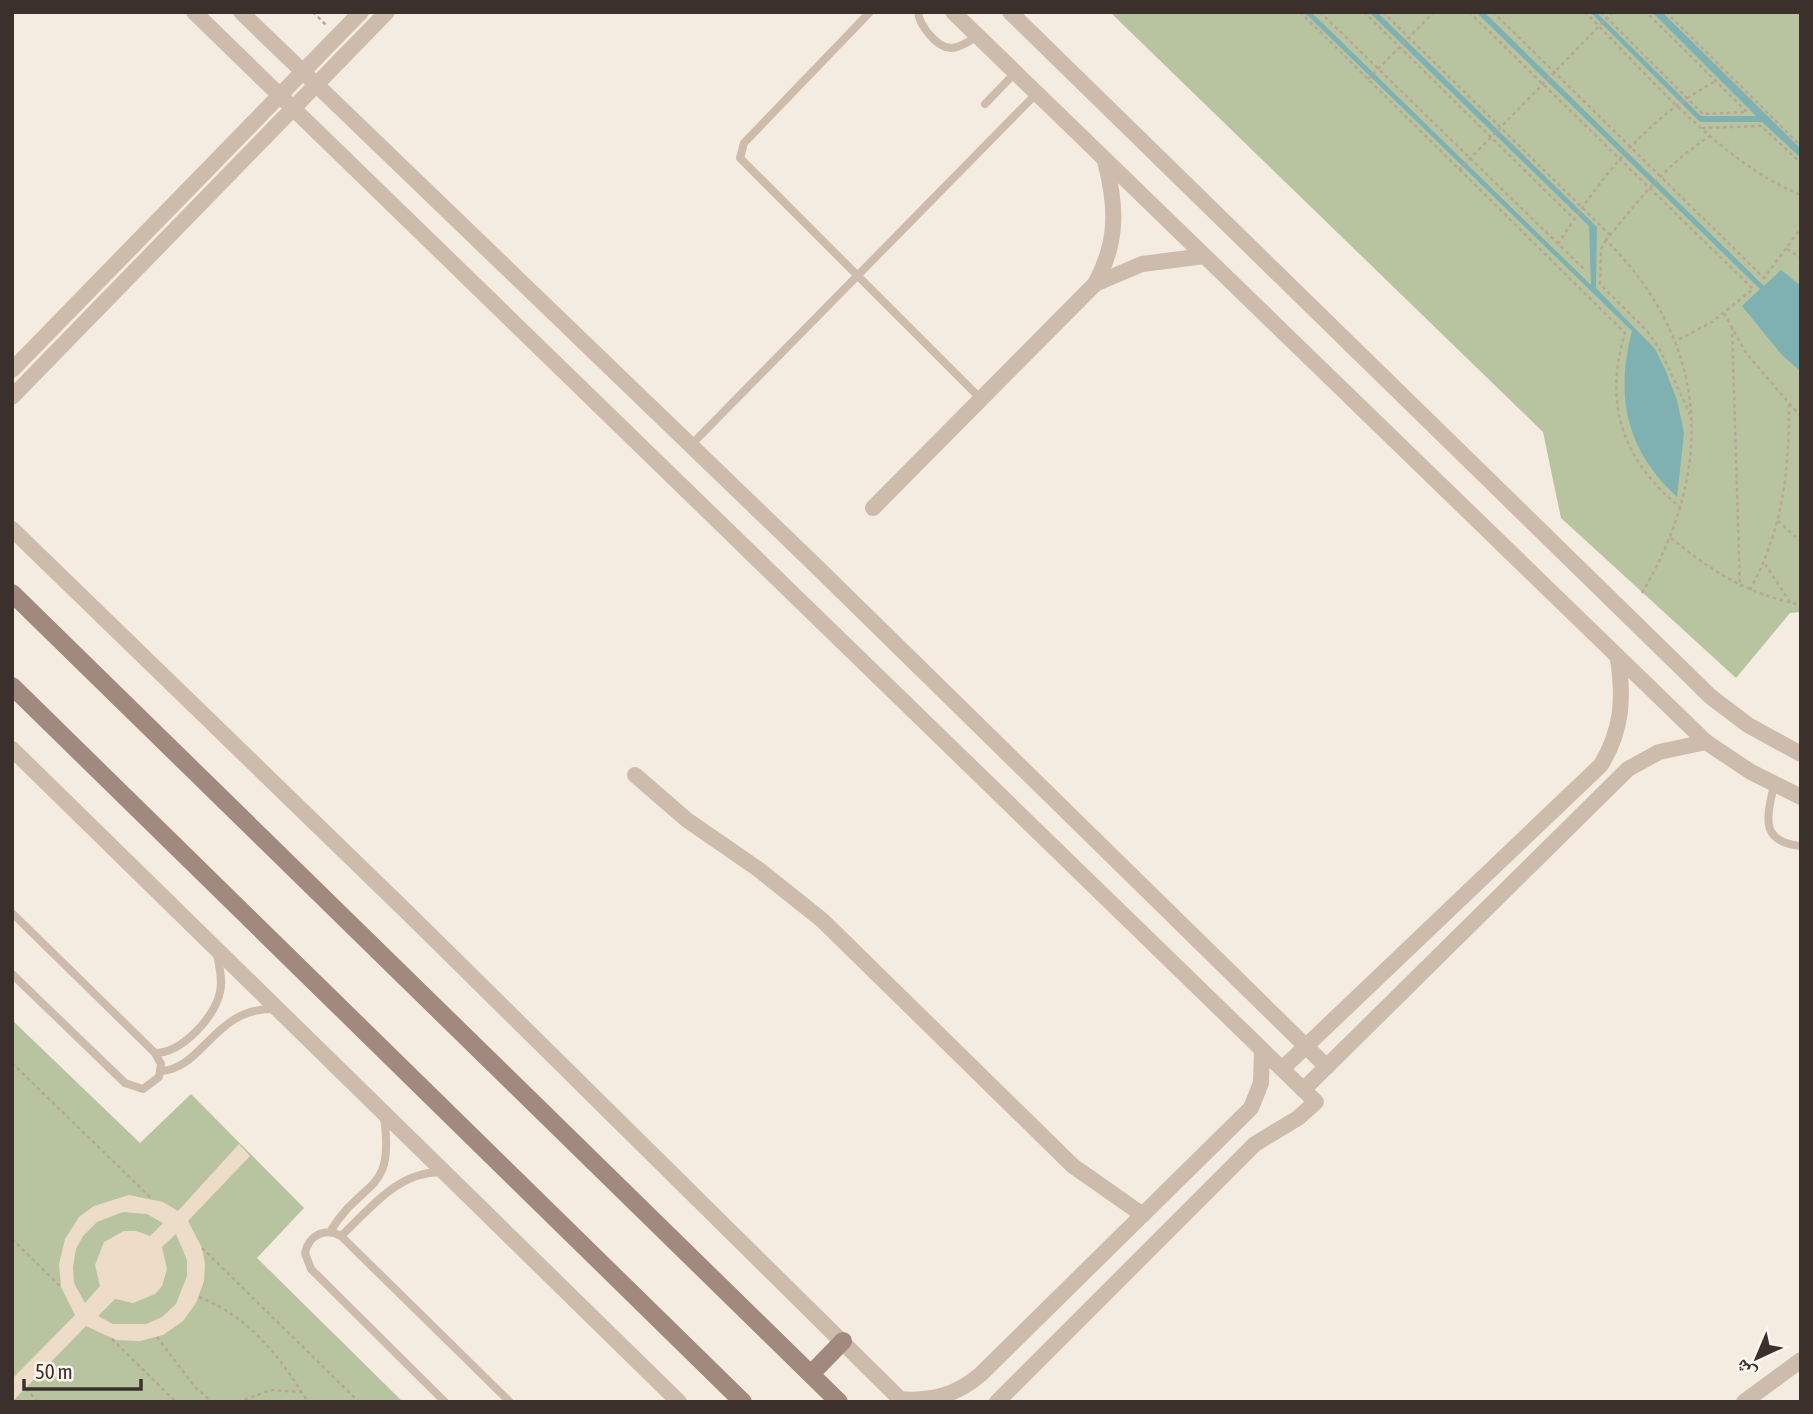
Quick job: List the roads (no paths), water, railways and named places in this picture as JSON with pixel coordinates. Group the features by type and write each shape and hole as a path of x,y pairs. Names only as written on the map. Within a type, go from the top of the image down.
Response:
{"main road":[{"path":"12,593 839,1402"},
{"path":"12,686 743,1402"},
{"path":"811,1374 843,1341"}],"street":[{"path":"194,12 1316,1102 1298,1118 1255,1144 997,1402"},
{"path":"241,12 691,445 1327,1068"},
{"path":"12,370 361,12"},
{"path":"12,397 387,12"},
{"path":"953,12 1618,659 1706,741 1774,785 1801,797"},
{"path":"1010,12 1711,697 1748,725 1801,754"},
{"path":"873,508 1095,284 1110,251 1115,226 1115,202 1104,159"},
{"path":"1095,284 1142,264 1204,256"},
{"path":"12,529 901,1400 937,1398 971,1382 1251,1108 1261,1083 1262,1050"},
{"path":"1282,1069 1601,765 1611,749 1622,713 1623,694 1618,659"},
{"path":"1303,1090 1628,769 1660,752 1706,741"},
{"path":"12,749 678,1402"},
{"path":"635,775 687,820 758,869 822,919 1067,1161 1143,1215"},
{"path":"1744,1402 1801,1360"}],"lane":[{"path":"870,12 744,143 739,152 742,163 981,399"},
{"path":"918,12 922,26 946,47 956,48 978,36"},
{"path":"985,104 1015,73"},
{"path":"691,445 1036,94"},
{"path":"1774,785 1767,817 1769,829 1780,842 1801,846"},
{"path":"12,913 155,1053 161,1071"},
{"path":"155,1053 170,1051 181,1044 213,1010 221,984 216,947"},
{"path":"12,974 131,1087 150,1087 161,1071 183,1064 219,1029 236,1018 257,1010 280,1009"},
{"path":"383,1110 388,1150 385,1168 330,1232 313,1237 306,1247 306,1259 311,1269 445,1402"},
{"path":"341,1236 402,1181 423,1173 446,1172"},
{"path":"330,1232 341,1236 510,1402"}],"water":[{"path":"1304,12 1311,12 1591,285 1589,226 1369,12 1377,12 1597,227 1596,288 1655,349 1677,400 1684,433 1677,497 1646,461 1629,421 1625,378 1632,331"},
{"path":"1476,12 1484,12 1764,286 1781,270 1801,286 1801,372 1781,354 1742,306 1760,289"},
{"path":"1590,12 1596,12 1701,116 1756,116 1652,12 1662,12 1801,149 1801,158 1762,122 1700,122"}]}
